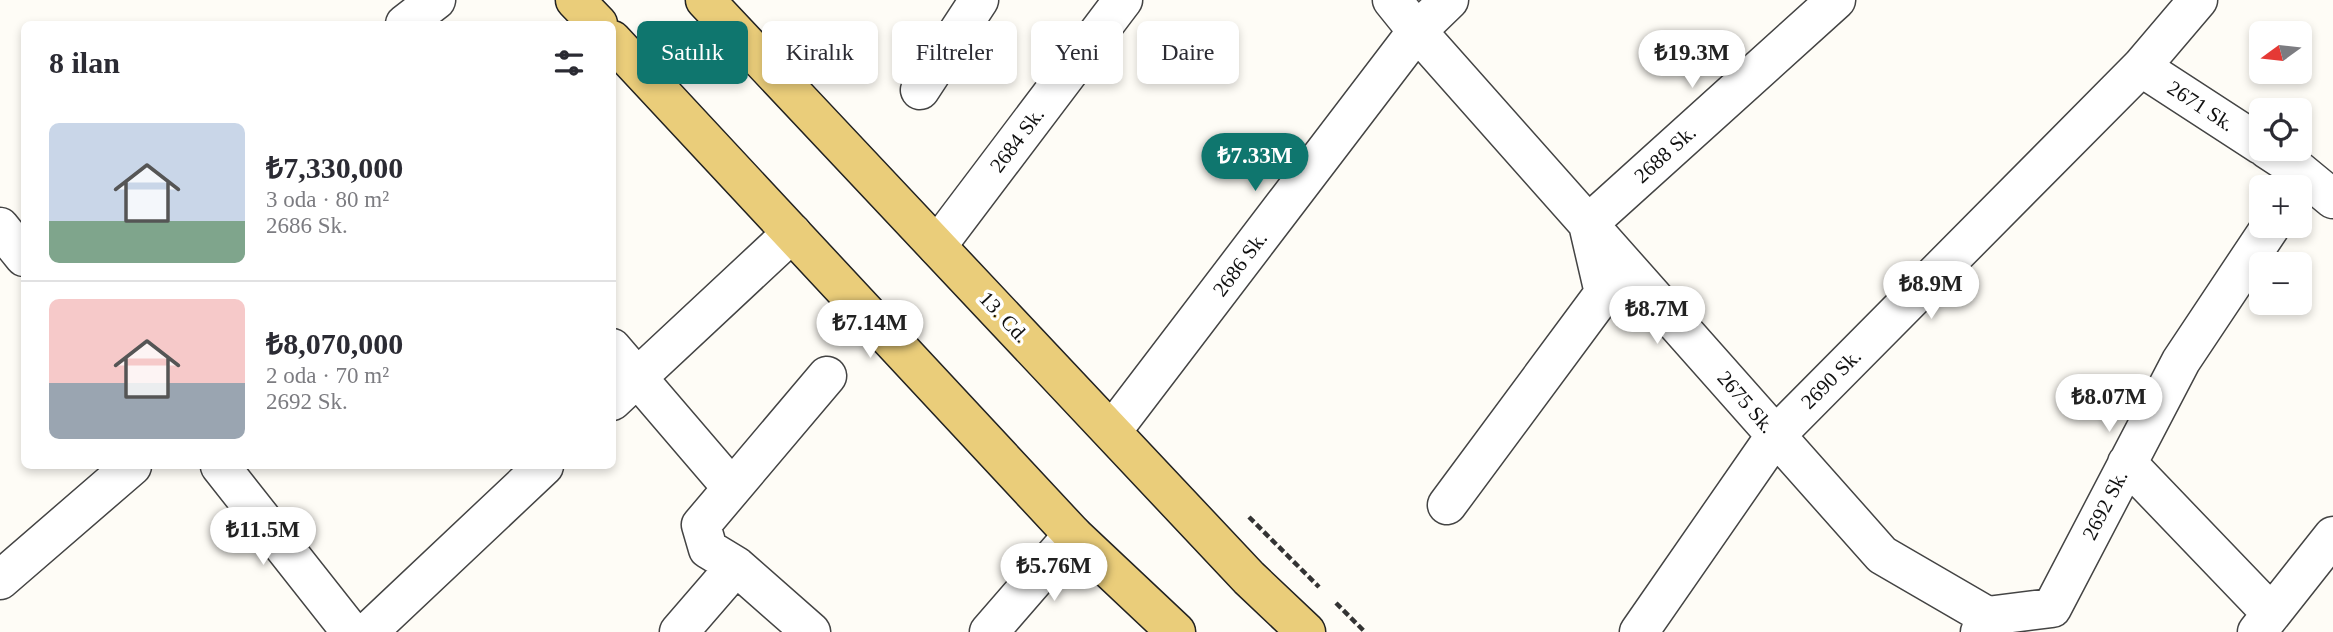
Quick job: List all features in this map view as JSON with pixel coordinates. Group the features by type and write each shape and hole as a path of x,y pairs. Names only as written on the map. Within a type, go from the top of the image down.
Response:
{"main road":[{"path":"575,0 595,21"},
{"name":"13. Cd.","path":"713,3 1249,578 1306,632"},
{"path":"616,44 1073,535 1176,632"}],"street":[{"path":"409,21 436,0"},
{"path":"920,90 979,0"},
{"name":"2684 Sk.","path":"937,246 1123,0"},
{"name":"2675 Sk.","path":"1392,0 1882,555 1983,624"},
{"name":"2686 Sk.","path":"1112,431 1417,31 1449,0"},
{"name":"2688 Sk.","path":"1588,223 1836,0"},
{"name":"2690 Sk.","path":"1639,632 1775,436 2141,67 2198,0"},
{"name":"2671 Sk.","path":"2141,67 2249,137"},
{"path":"2281,161 2298,175"},
{"path":"1447,505 1604,293 1588,223"},
{"path":"625,388 792,233"},
{"name":"2692 Sk.","path":"1983,624 2052,608 2181,361 2263,238"},
{"path":"616,360 625,388 732,488"},
{"path":"811,632 736,566 708,549 701,524 827,376"},
{"path":"2127,463 2264,623 2333,536"},
{"path":"0,580 129,469"},
{"path":"222,469 351,632"},
{"path":"368,632 541,469"},
{"path":"989,632 1073,535"},
{"path":"679,632 736,566"}]}
